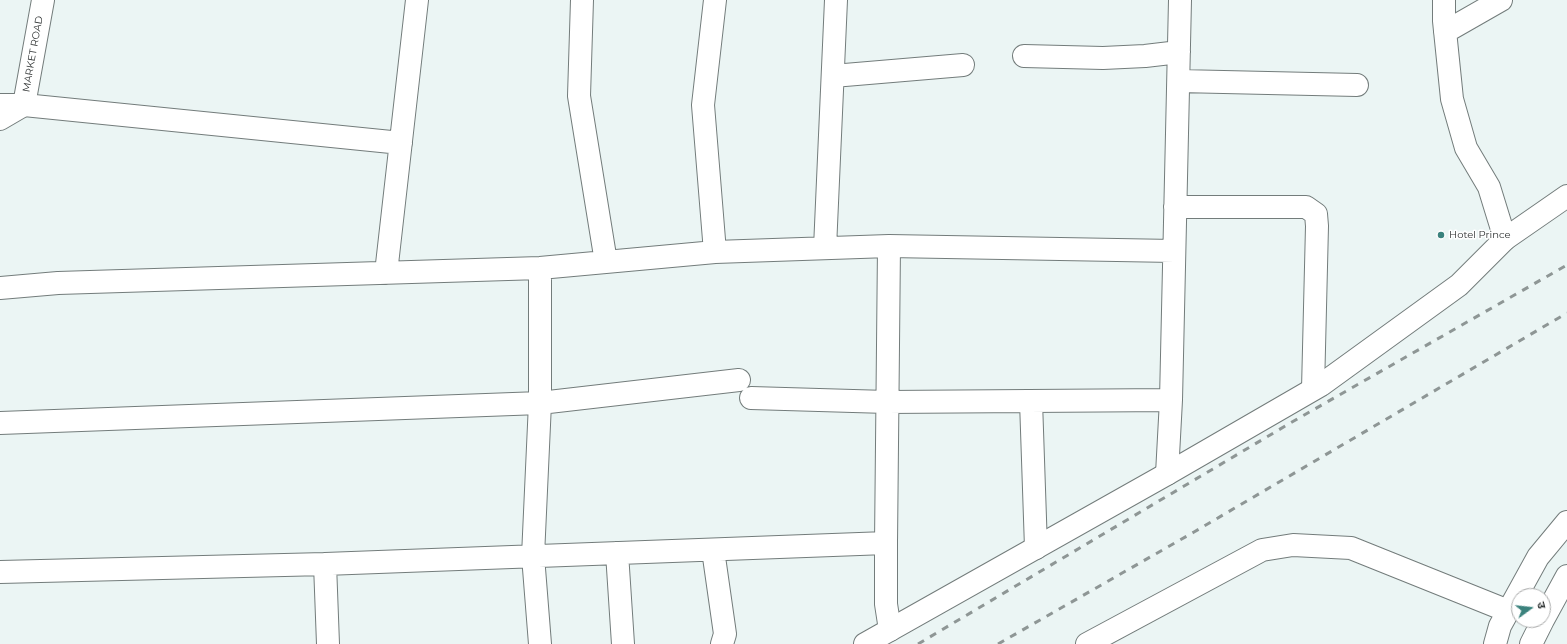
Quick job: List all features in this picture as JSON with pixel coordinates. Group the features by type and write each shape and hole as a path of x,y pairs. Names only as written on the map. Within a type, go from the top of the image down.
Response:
{"street":[{"name":"MARKET ROAD","path":"0,119 24,105 43,0"},
{"path":"386,273 417,0"},
{"path":"582,0 579,96 606,262"},
{"path":"715,0 703,106 715,252"},
{"path":"825,248 836,0"},
{"path":"1167,474 1171,400 1180,0"},
{"path":"1444,0 1445,32 1452,99 1466,148 1489,187 1505,240"},
{"path":"1445,32 1501,0"},
{"path":"1024,56 1103,58 1144,56 1179,52"},
{"path":"833,76 963,65"},
{"path":"1178,81 1357,85"},
{"path":"0,105 24,105 401,144"},
{"path":"865,644 1167,474 1313,389 1459,285 1505,240 1567,196"},
{"path":"1175,207 1306,207 1316,214 1317,226 1313,389"},
{"path":"889,246 886,604 890,630"},
{"path":"0,288 58,283 540,268 715,252 825,248 889,246 1174,251"},
{"path":"540,268 540,403 533,556 540,644"},
{"path":"0,423 540,403 745,389 887,402 1171,400"},
{"path":"1031,401 1036,548"},
{"path":"1494,644 1500,626 1538,557 1567,522"},
{"path":"0,572 325,564 886,543"},
{"path":"1087,644 1262,550 1293,545 1351,548 1508,611"},
{"path":"713,550 725,634 722,644"},
{"path":"616,553 624,644"},
{"path":"325,564 328,644"},
{"path":"1551,606 1567,578"},
{"path":"1531,644 1539,628"}],"railway":[{"path":"918,644 1292,422 1567,265"},
{"path":"998,644 1194,532 1567,313"}],"place":[{"name":"Hotel Prince","path":"1441,235"}]}
